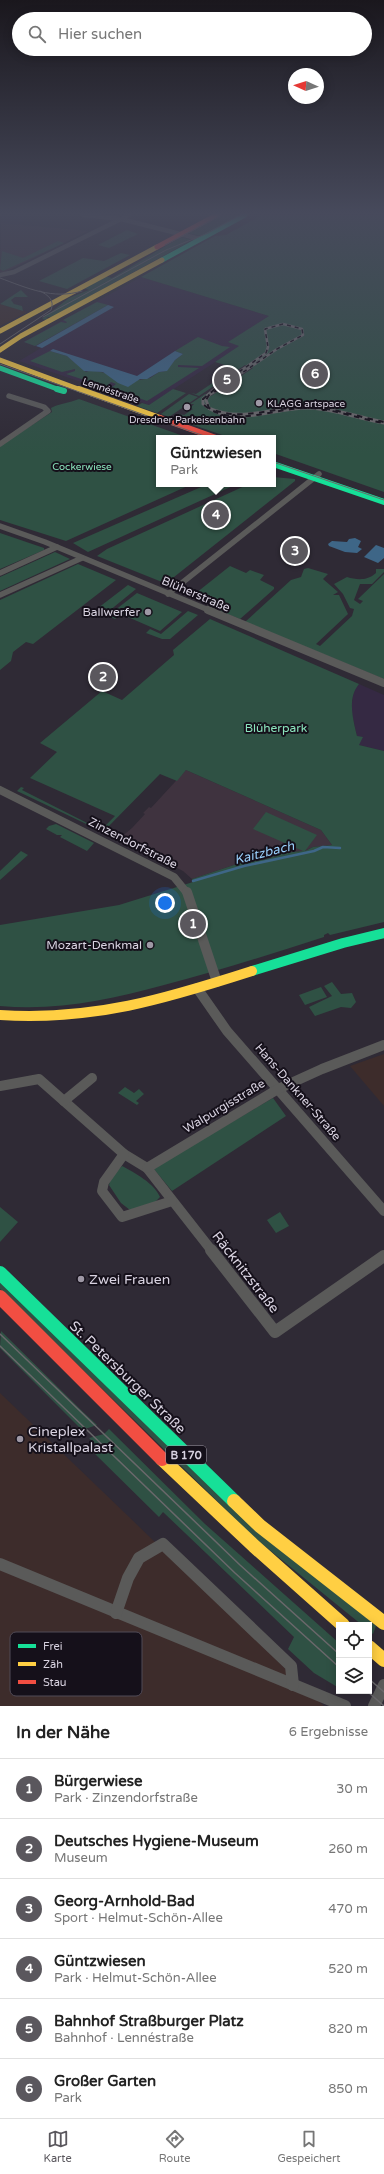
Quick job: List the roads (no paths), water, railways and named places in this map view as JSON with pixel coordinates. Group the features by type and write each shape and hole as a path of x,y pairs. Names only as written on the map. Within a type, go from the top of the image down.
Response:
{"main road":[{"path":"0,331 68,295"},
{"path":"0,350 25,334 98,295"},
{"name":"Lennéstraße","path":"0,360 45,375 93,395 207,435"},
{"name":"Lennéstraße","path":"0,368 191,435"},
{"path":"276,459 384,502"},
{"path":"276,465 384,496"},
{"path":"0,1015 53,1018 97,1013 134,1005 196,988 349,941 384,933"},
{"name":"St. Petersburger Straße","path":"0,1273 260,1526 384,1623"},
{"name":"B 170","path":"0,1297 164,1462 279,1570 340,1622"},
{"path":"372,1650 384,1660"}],"street":[{"path":"0,444 48,411 44,407 9,396"},
{"path":"168,594 316,476"},
{"name":"Blüherstraße","path":"0,526 57,547 384,683"},
{"path":"0,573 57,547"},
{"path":"0,595 82,558"},
{"name":"Zinzendorfstraße","path":"0,790 174,877 187,892 217,982"},
{"name":"Hans-Dankner-Straße","path":"196,988 227,1030 384,1211"},
{"name":"Walpurgisstraße","path":"146,1168 278,1089 322,1069 384,1045"},
{"path":"64,1101 92,1078"},
{"name":"Räcknitzstraße","path":"0,1086 40,1079 124,1154 146,1168 275,1332 384,1256"},
{"path":"124,1154 104,1182 102,1192 122,1217 172,1201"},
{"path":"116,1613 128,1578 139,1558 163,1544 291,1666 293,1685"},
{"path":"0,1564 345,1706"},
{"path":"374,1706 384,1685"}],"water":[{"path":"108,305 114,307 42,348 36,346"},
{"path":"53,349 137,376 175,351 183,354 175,360 167,371 159,372 147,379 140,379 128,387 118,383 103,372 84,371 67,356 50,351"},
{"path":"355,538 361,541 358,547 362,549 357,553 345,552 329,546 328,544 332,541 347,542 349,539"},
{"path":"376,545 384,548 384,558 378,563 364,557"}],"waterway":[{"name":"Kaitzbach","path":"193,881 244,866 314,851 323,847 340,848"}],"tram line":[{"path":"0,344 51,310 52,303 47,295"},
{"path":"43,317 84,295"},
{"path":"0,364 201,435"},
{"path":"276,463 384,500"},
{"path":"0,1334 240,1565 336,1651"},
{"path":"0,1346 235,1573 336,1664"},
{"path":"372,1682 384,1692"},
{"path":"370,1694 384,1706"}],"railway":[{"path":"213,390 266,353 268,347 265,329 283,324 302,329 303,335 277,349 217,390"},
{"path":"215,389 203,399 203,404 214,412 227,415 254,415 309,408 328,410 384,423"},
{"path":"219,389 209,395 206,400 209,408 221,412 246,414 296,407 309,407 337,411 384,422"}],"place":[{"name":"Großer Garten","path":"315,374"},
{"name":"Bahnhof Straßburger Platz","path":"227,380"},
{"name":"KLAGG artspace","path":"259,403"},
{"name":"Dresdner Parkeisenbahn","path":"187,407"},
{"name":"Güntzwiesen","path":"216,515"},
{"name":"Georg-Arnhold-Bad","path":"295,551"},
{"name":"Ballwerfer","path":"148,612"},
{"name":"Deutsches Hygiene-Museum","path":"103,677"},
{"name":"Bürgerwiese","path":"193,924"},
{"name":"Mozart-Denkmal","path":"150,945"},
{"name":"Zwei Frauen","path":"81,1279"},
{"name":"Cineplex Kristallpalast","path":"20,1439"}],"park label":[{"name":"Cockerwiese","path":"82,466"},
{"name":"Blüherpark","path":"276,728"}]}
